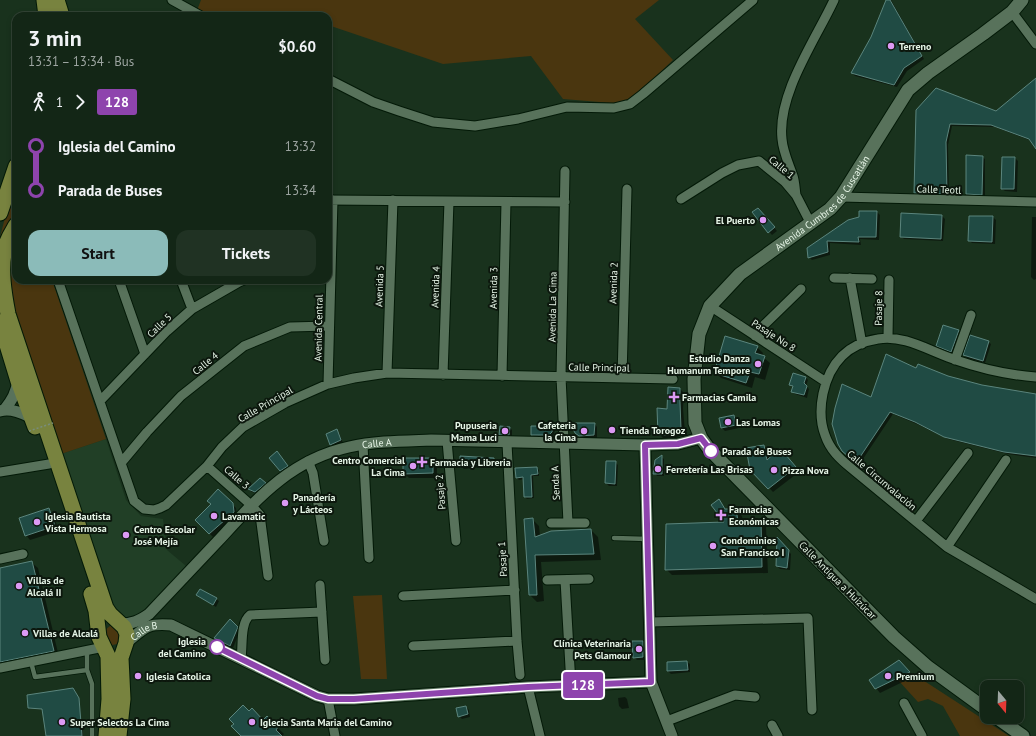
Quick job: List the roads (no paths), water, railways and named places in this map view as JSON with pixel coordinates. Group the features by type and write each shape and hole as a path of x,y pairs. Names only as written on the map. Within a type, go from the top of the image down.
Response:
{"highway":[{"path":"44,0 46,12"},
{"path":"57,0 61,12"},
{"path":"0,214 12,178"},
{"path":"12,232 4,249 3,259 3,280 8,314 106,608 127,634 126,643 121,658 123,699 119,736"},
{"path":"1,331 18,382 30,425 49,464 96,611 99,637 108,656 109,679 106,736"},
{"path":"99,630 101,626 108,621 118,622"},
{"path":"104,647 112,650 118,649 126,643"}],"main road":[{"name":"Avenida Cumbres de Cuscatlán","path":"701,438 695,423 694,379 699,334 710,306 740,274 811,224 830,209 841,197 908,90 928,73 1012,12 1022,0"},
{"name":"Calle Antigua a Huizúcar","path":"701,438 709,450 894,637 928,668 980,705"},
{"path":"1006,724 1023,736"}],"street":[{"path":"172,0 194,12"},
{"path":"332,81 373,102 433,122 475,126 518,119 567,106 614,108 630,104 643,94 754,0"},
{"path":"796,195 794,178 787,162 782,138 783,114 794,79 834,0"},
{"path":"1012,12 1036,44"},
{"name":"Calle 1","path":"681,199 722,173 738,165 759,161 785,182 796,195 811,224"},
{"name":"Avenida La Cima","path":"564,442 561,377 565,172"},
{"name":"Avenida 2","path":"622,378 627,189"},
{"name":"Calle Teotl","path":"841,197 1036,202"},
{"path":"332,200 565,202"},
{"name":"Avenida 5","path":"387,374 393,200"},
{"name":"Avenida 4","path":"443,375 449,201"},
{"name":"Avenida 3","path":"502,376 506,202"},
{"path":"834,278 872,279"},
{"path":"850,278 862,344"},
{"name":"Pasaje 8","path":"888,337 890,280"},
{"name":"Calle Principal","path":"59,284 134,501 140,507 148,510 160,508 166,505 207,466 222,447 243,427 285,403 328,384 354,378 387,374 673,379"},
{"path":"120,284 145,354"},
{"path":"183,284 192,309"},
{"name":"Calle 5","path":"100,401 166,331 192,309 236,284"},
{"name":"Avenida Central","path":"328,384 329,284"},
{"path":"755,336 764,325 801,289"},
{"name":"Pasaje No 8","path":"710,306 826,382"},
{"path":"955,360 970,315"},
{"name":"Calle 4","path":"121,463 147,432 182,396 244,346 290,327 329,326"},
{"name":"Calle Circunvalación","path":"1036,377 1018,376 994,371 955,360 907,341 888,337 876,339 862,344 842,356 826,382 820,419 825,436 832,449 837,456 851,468 947,547 1036,599"},
{"path":"3,410 12,401 18,382"},
{"path":"3,410 14,411 30,425"},
{"name":"Calle A","path":"118,622 130,624 140,621 149,614 251,505 286,474 308,461 348,447 396,442 447,441 507,443 564,442 645,445 678,444 701,438"},
{"name":"Pasaje 2","path":"447,441 456,541"},
{"name":"Senda A","path":"564,442 568,523"},
{"name":"Pasaje 1","path":"507,443 520,675"},
{"path":"363,445 369,558"},
{"path":"645,445 651,682 672,736"},
{"path":"916,521 968,453"},
{"path":"947,547 1006,460"},
{"path":"308,461 313,473 324,541"},
{"path":"0,472 49,464"},
{"name":"Calle 3","path":"207,466 251,505 260,515 268,576"},
{"path":"551,523 585,523"},
{"path":"0,559 24,554"},
{"path":"547,580 589,579"},
{"path":"565,580 571,685"},
{"path":"320,585 325,660"},
{"path":"403,596 515,590"},
{"path":"160,602 163,618 171,625"},
{"path":"241,658 243,646 243,624 246,618 250,615 322,612"},
{"path":"650,622 808,618 812,710"},
{"name":"Calle B","path":"126,643 147,626 156,624 171,625 317,696 328,699 388,697 528,687 651,682"},
{"path":"413,646 517,642"},
{"path":"0,668 104,647"},
{"path":"528,687 540,736"},
{"path":"667,721 735,696 755,696"},
{"path":"328,699 335,736"},
{"path":"904,703 922,736"},
{"path":"772,725 778,736"}],"lane":[{"path":"614,538 648,539"},
{"path":"86,650 87,670 92,684 92,736"},
{"path":"31,662 35,677 87,670"}],"place":[{"name":"Terreno","path":"891,46"},
{"name":"El Puerto","path":"763,220"},
{"name":"Estudio Danza Humanum Tempore","path":"758,364"},
{"name":"Farmacias Camila","path":"674,397"},
{"name":"Las Lomas","path":"728,422"},
{"name":"Tienda Torogoz","path":"612,430"},
{"name":"Pupuseria Mama Luci","path":"505,431"},
{"name":"Cafeteria la Cima","path":"584,431"},
{"name":"Parada de Buses","path":"711,451"},
{"name":"Farmacia y Libreria","path":"422,462"},
{"name":"Centro Comercial La Cima","path":"413,466"},
{"name":"Ferretería Las Brisas","path":"658,469"},
{"name":"Pizza Nova","path":"774,470"},
{"name":"Panadería y Lácteos","path":"285,503"},
{"name":"Farmacias Económicas","path":"721,515"},
{"name":"Lavamatic","path":"214,516"},
{"name":"Iglesia Bautista Vista Hermosa","path":"37,522"},
{"name":"Centro Escolar José Mejía","path":"126,535"},
{"name":"Condominios San Francisco I","path":"713,546"},
{"name":"Villas de Alcalá II","path":"19,586"},
{"name":"Villas de Alcalá","path":"25,633"},
{"name":"Iglesia del Camino","path":"217,647"},
{"name":"Clínica Veterinaria Pets Glamour","path":"639,649"},
{"name":"Iglesia Catolica","path":"138,676"},
{"name":"Premium","path":"888,676"},
{"name":"Super Selectos La Cima","path":"62,722"},
{"name":"Iglecia Santa Maria del Camino","path":"252,722"}]}
